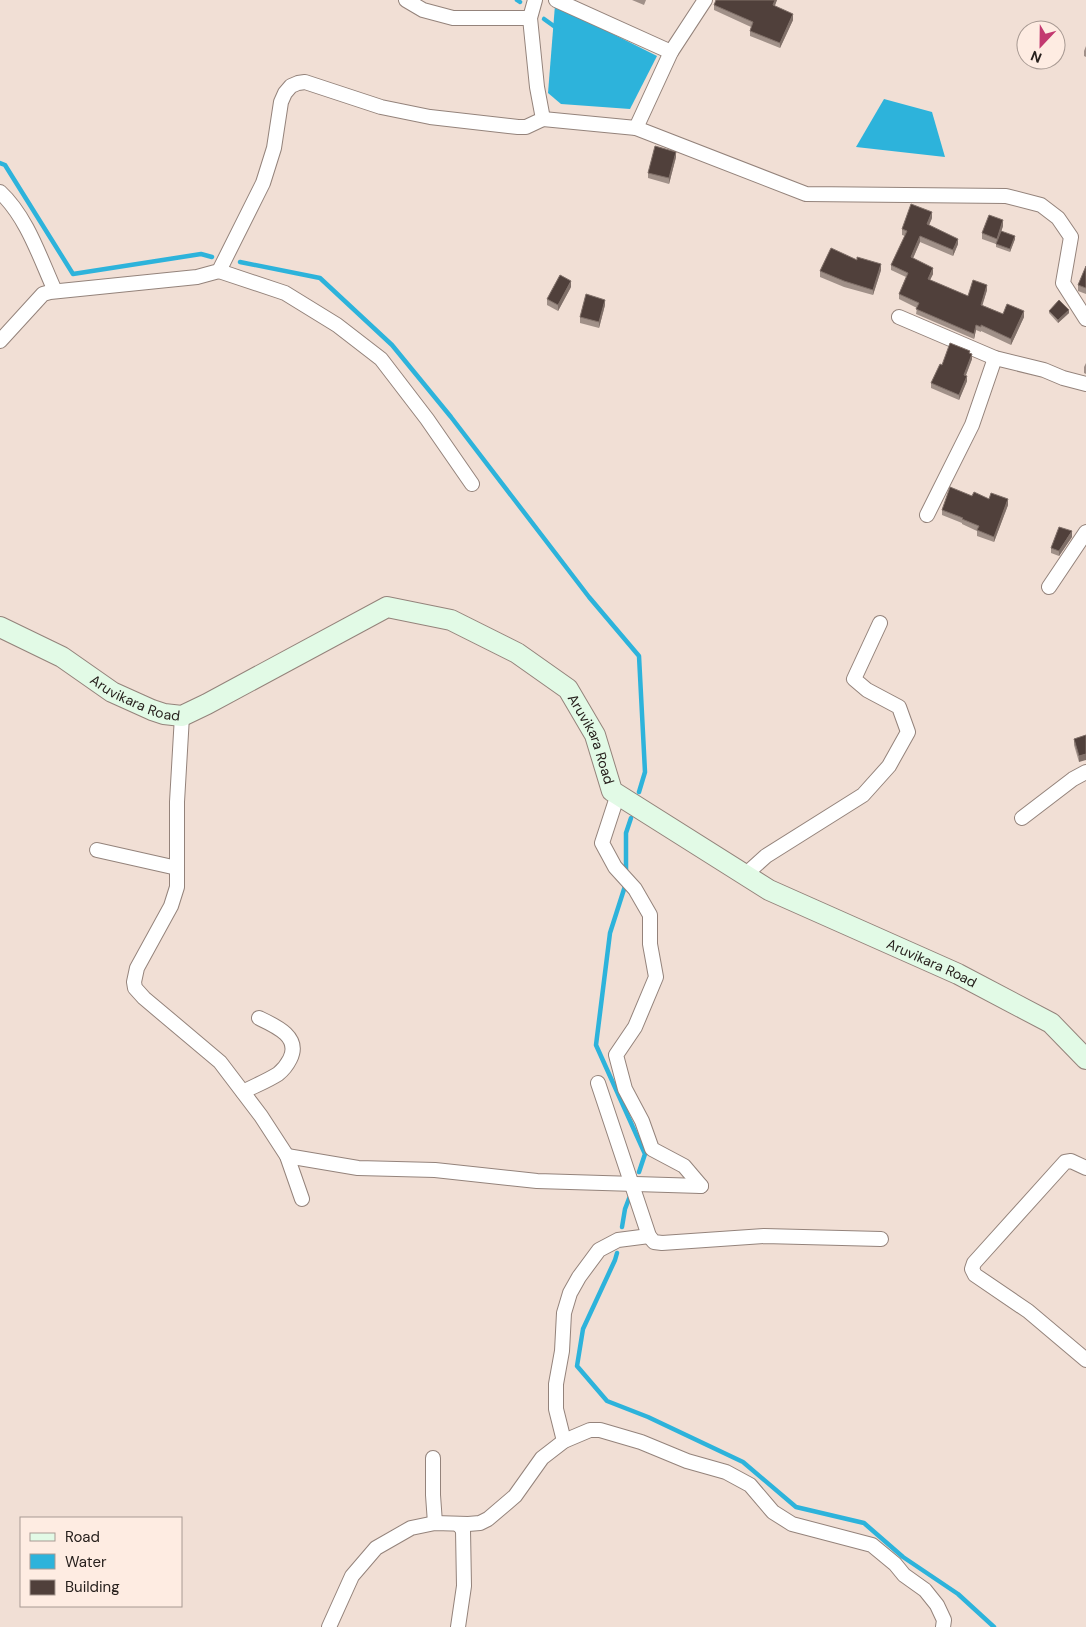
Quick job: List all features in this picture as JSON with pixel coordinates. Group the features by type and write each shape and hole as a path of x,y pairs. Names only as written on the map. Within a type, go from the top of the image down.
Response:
{"main road":[{"name":"Aruvikara Road","path":"0,628 62,657 112,692 152,710 164,714 182,716 387,607 451,620 517,653 568,689 595,735 612,791 769,890 958,974 1051,1023 1086,1059"}],"street":[{"path":"406,0 423,10 453,18 530,18"},
{"path":"535,0 530,18 537,87 543,119"},
{"path":"556,0 671,52"},
{"path":"636,128 671,52 705,0"},
{"path":"219,271 264,183 274,148 281,102 285,93 291,86 305,82 381,107 430,118 518,128 543,119 636,128 806,194 1006,196 1041,205 1058,218 1071,237 1063,283 1086,319"},
{"path":"0,192 12,204 28,232 55,291"},
{"path":"0,341 43,294 55,291 197,277 219,271 285,293 337,324 380,359 427,419 472,484"},
{"path":"899,317 995,358 1044,370 1063,378 1086,384"},
{"path":"927,515 972,425 995,358"},
{"path":"1049,587 1086,532"},
{"path":"746,875 766,856 863,795 889,766 908,732 899,707 867,690 854,679 880,623"},
{"path":"182,716 177,802 177,887 171,906 137,968 134,988 220,1062 261,1116 287,1156 302,1199"},
{"path":"1022,818 1073,779 1086,772"},
{"path":"287,1156 358,1168 435,1170 537,1181 701,1186 684,1166 652,1149 642,1121 625,1089 616,1055 636,1027 656,977 650,944 650,915 635,889 615,867 602,843 618,794"},
{"path":"97,850 177,868"},
{"path":"243,1092 279,1073 285,1067 293,1052 291,1038 274,1025 259,1018"},
{"path":"598,1082 649,1236 654,1242 764,1236 881,1239"},
{"path":"1086,1168 1070,1161 1065,1162 974,1263 972,1269 975,1275 1028,1311 1086,1360"},
{"path":"564,1440 556,1409 556,1384 562,1352 564,1314 570,1293 579,1276 600,1250 618,1240 649,1236"},
{"path":"329,1627 352,1576 376,1548 411,1528 435,1523 480,1523 496,1514 516,1496 542,1458 564,1440 590,1430 600,1430 641,1442 687,1461 726,1472 750,1485 773,1512 792,1524 852,1538 872,1545 895,1564 904,1575 925,1590 937,1605 944,1620 943,1627"},
{"path":"433,1458 435,1523"},
{"path":"458,1524 463,1530 464,1586 458,1627"}],"water":[{"path":"555,5 657,56 630,109 561,104 548,93"},
{"path":"884,99 932,112 945,157 856,147"}],"building":[{"path":"716,0 775,0 773,5 793,14 780,43 750,31 753,22 714,5"},
{"path":"655,146 676,152 669,178 648,173"},
{"path":"911,204 932,212 927,224 958,239 953,250 920,236 911,257 933,268 928,279 968,296 973,280 987,285 981,305 1003,314 1007,304 1024,311 1011,339 981,325 981,327 976,325 974,334 916,309 919,303 899,294 908,273 891,265 907,231 902,229"},
{"path":"989,215 1003,220 997,239 982,233"},
{"path":"1001,231 1015,236 1010,249 996,244"},
{"path":"831,248 857,260 857,257 881,264 873,290 820,271"},
{"path":"1086,266 1086,288 1078,285"},
{"path":"560,275 571,281 558,305 547,299"},
{"path":"586,294 605,300 599,322 580,317"},
{"path":"1059,300 1069,310 1058,320 1049,311"},
{"path":"950,343 970,351 969,353 972,354 964,375 967,376 959,395 931,383 940,364 942,365"},
{"path":"950,487 972,496 974,492 989,499 991,493 1008,499 994,537 977,530 979,526 942,510"},
{"path":"1059,527 1072,531 1059,551 1051,548"},
{"path":"1086,735 1086,754 1079,756 1074,739"}],"waterway":[{"path":"544,19 558,29"},
{"path":"0,163 5,165 73,274 201,254 212,257"},
{"path":"240,262 320,278 392,345 451,417 589,597 639,656 645,772 639,792"},
{"path":"626,873 626,833 631,818"},
{"path":"626,883 610,933 596,1045 645,1154 639,1172"},
{"path":"622,1227 625,1209 630,1196"},
{"path":"617,1253 583,1329 577,1366 607,1401 648,1417 743,1462 796,1507 864,1523 903,1557 958,1594 994,1627"}]}
